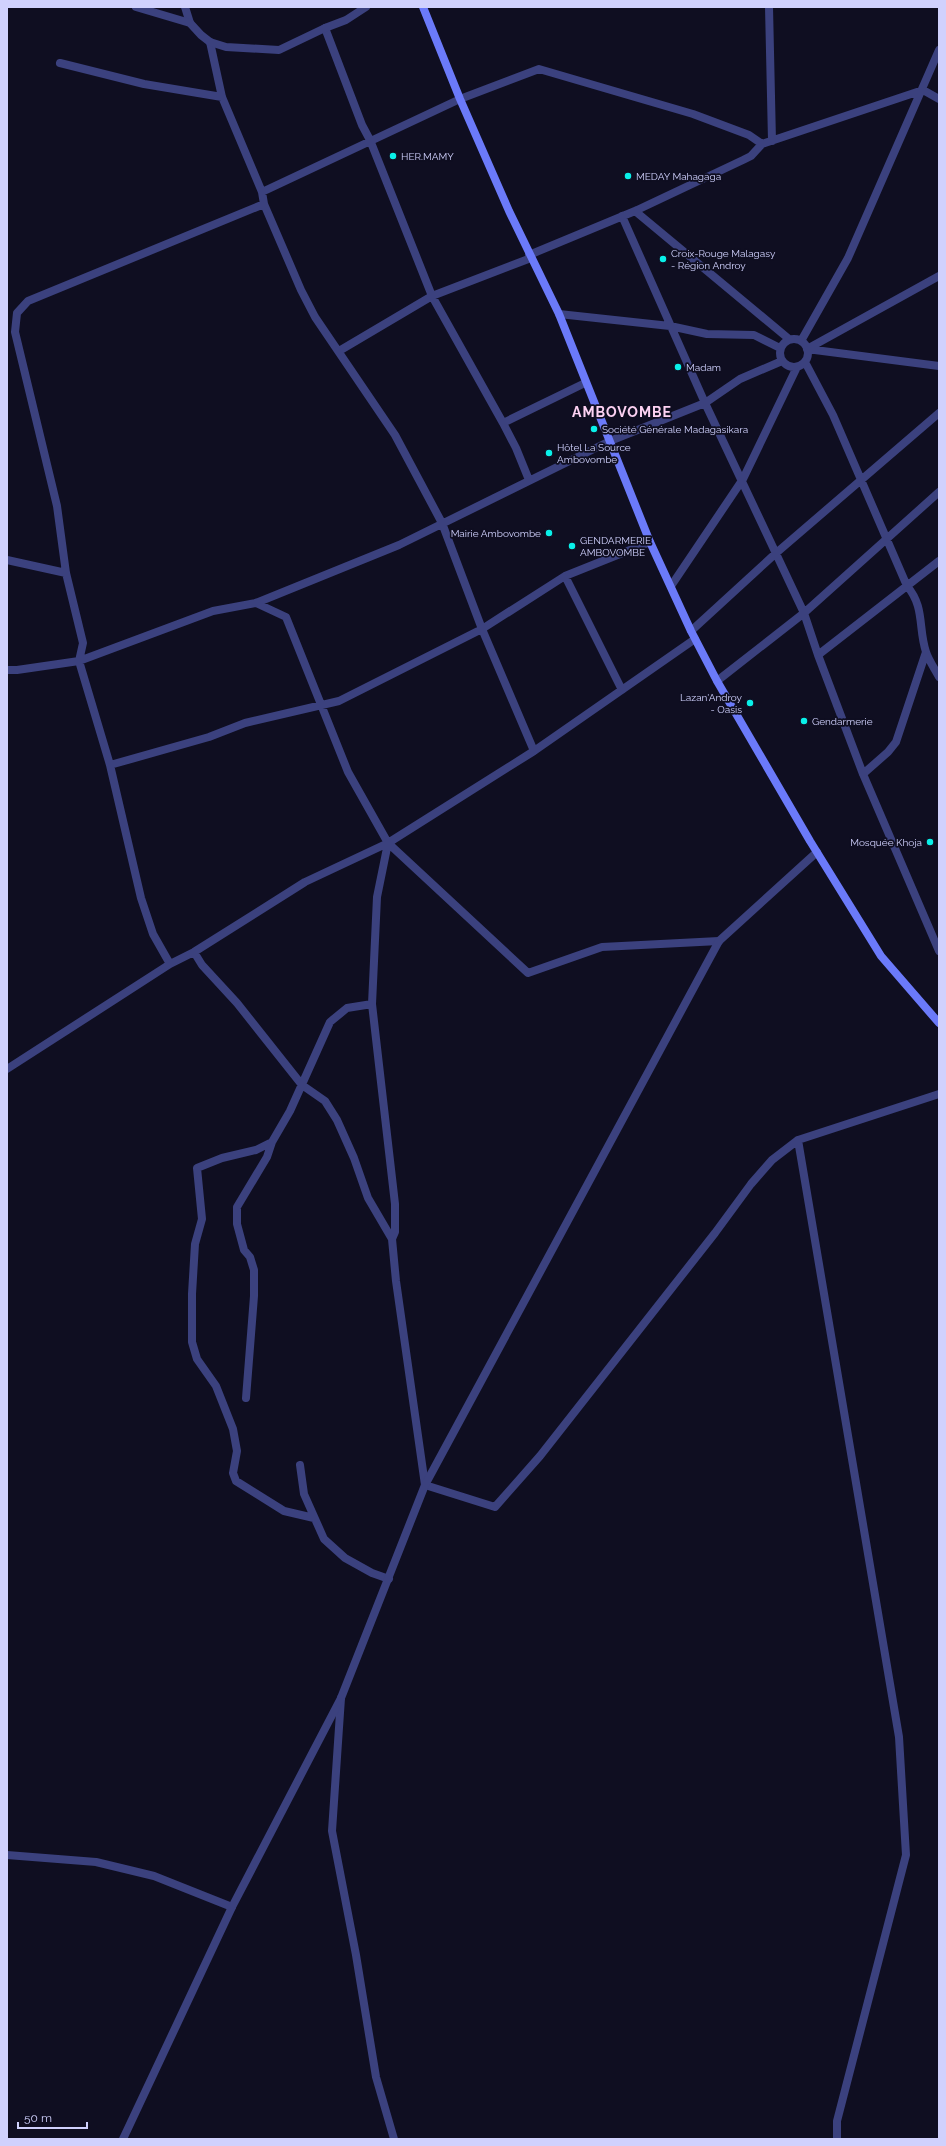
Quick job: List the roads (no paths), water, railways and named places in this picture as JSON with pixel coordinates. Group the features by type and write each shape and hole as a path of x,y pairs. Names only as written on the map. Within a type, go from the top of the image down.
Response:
{"main road":[{"path":"423,7 460,99 530,256 559,314 585,383 650,542 693,635 717,681 817,852 881,956 939,1024"}],"street":[{"path":"136,7 190,23"},
{"path":"185,7 190,23 210,42 226,47 279,50 325,28 346,20 366,7"},
{"path":"769,7 772,141"},
{"path":"325,28 362,125 370,140 432,296 503,423 516,448 529,480"},
{"path":"210,42 222,97 262,192 264,204 301,290 326,335 339,351 395,435 442,522 482,629 534,751"},
{"path":"801,341 848,258 923,90 939,50"},
{"path":"60,63 144,84 222,97"},
{"path":"262,192 460,99 539,69 693,114 749,135 762,144"},
{"path":"339,351 432,296 635,211 751,156 762,144 923,90 939,99"},
{"path":"170,964 153,934 141,898 110,765 79,661 83,643 66,573 57,506 15,332 17,313 28,301 264,204"},
{"path":"635,211 789,339"},
{"path":"622,216 705,403 743,479 775,554 804,613 818,655 863,774 939,951"},
{"path":"807,349 939,276"},
{"path":"559,314 670,326 707,334 754,335 780,348"},
{"path":"797,367 786,365 779,355 783,342 789,339 795,338 801,341 807,349 805,362 832,415 906,586 915,596 926,652 939,678"},
{"path":"807,349 939,366"},
{"path":"7,670 17,670 79,661 213,611 256,603 399,545 442,522 610,441 705,403 740,379 782,361"},
{"path":"671,586 743,479 797,367 805,362"},
{"path":"503,423 585,383"},
{"path":"7,1069 170,964 194,952 305,882 388,843 534,751 622,690 693,635 775,554 861,482 939,413"},
{"path":"717,681 804,613 939,492"},
{"path":"110,765 209,737 245,723 339,700 482,629 565,576 650,542"},
{"path":"7,560 66,573"},
{"path":"818,655 939,561"},
{"path":"565,576 622,690"},
{"path":"256,603 286,617 348,772 388,843 528,973 602,947 719,941"},
{"path":"863,774 888,752 896,742 926,652"},
{"path":"388,843 377,897 372,1004 395,1204 395,1232 392,1239"},
{"path":"123,2139 232,1907 341,1698 390,1578 425,1485 719,941 817,852"},
{"path":"194,952 202,965 237,1003 302,1085 325,1101 337,1120 354,1158 368,1198 392,1239 396,1281 425,1485"},
{"path":"246,1398 254,1296 254,1270 250,1257 244,1250 237,1224 237,1206 267,1157 272,1142 302,1085 330,1022 347,1008 372,1004"},
{"path":"425,1485 495,1507 540,1456 574,1414 751,1184 772,1160 798,1140 939,1094"},
{"path":"798,1140 898,1737 906,1855 837,2121 837,2139"},
{"path":"272,1142 256,1150 222,1158 196,1168 202,1219 195,1244 192,1294 192,1342 197,1359 216,1386 233,1429 237,1451 233,1472 236,1481 284,1511 314,1518"},
{"path":"300,1465 304,1494 324,1540 345,1558 372,1573 390,1578"},
{"path":"341,1698 332,1831 356,1955 376,2077 394,2139"},
{"path":"7,1856 96,1862 154,1876 232,1907"}],"place":[{"name":"HER.MAMY","path":"393,156"},
{"name":"MEDAY Mahagaga","path":"628,176"},
{"name":"Croix-Rouge Malagasy - Région Androy","path":"663,259"},
{"name":"Madam","path":"678,367"},
{"name":"Société Générale Madagasikara","path":"594,429"},
{"name":"Hôtel La Source Ambovombe","path":"549,453"},
{"name":"Mairie Ambovombe","path":"549,533"},
{"name":"GENDARMERIE AMBOVOMBE","path":"572,546"},
{"name":"Lazan'Androy - Oasis","path":"750,703"},
{"name":"Gendarmerie","path":"804,721"},
{"name":"Mosquée Khoja","path":"930,842"}],"district":[{"name":"AMBOVOMBE","path":"622,412"}]}
